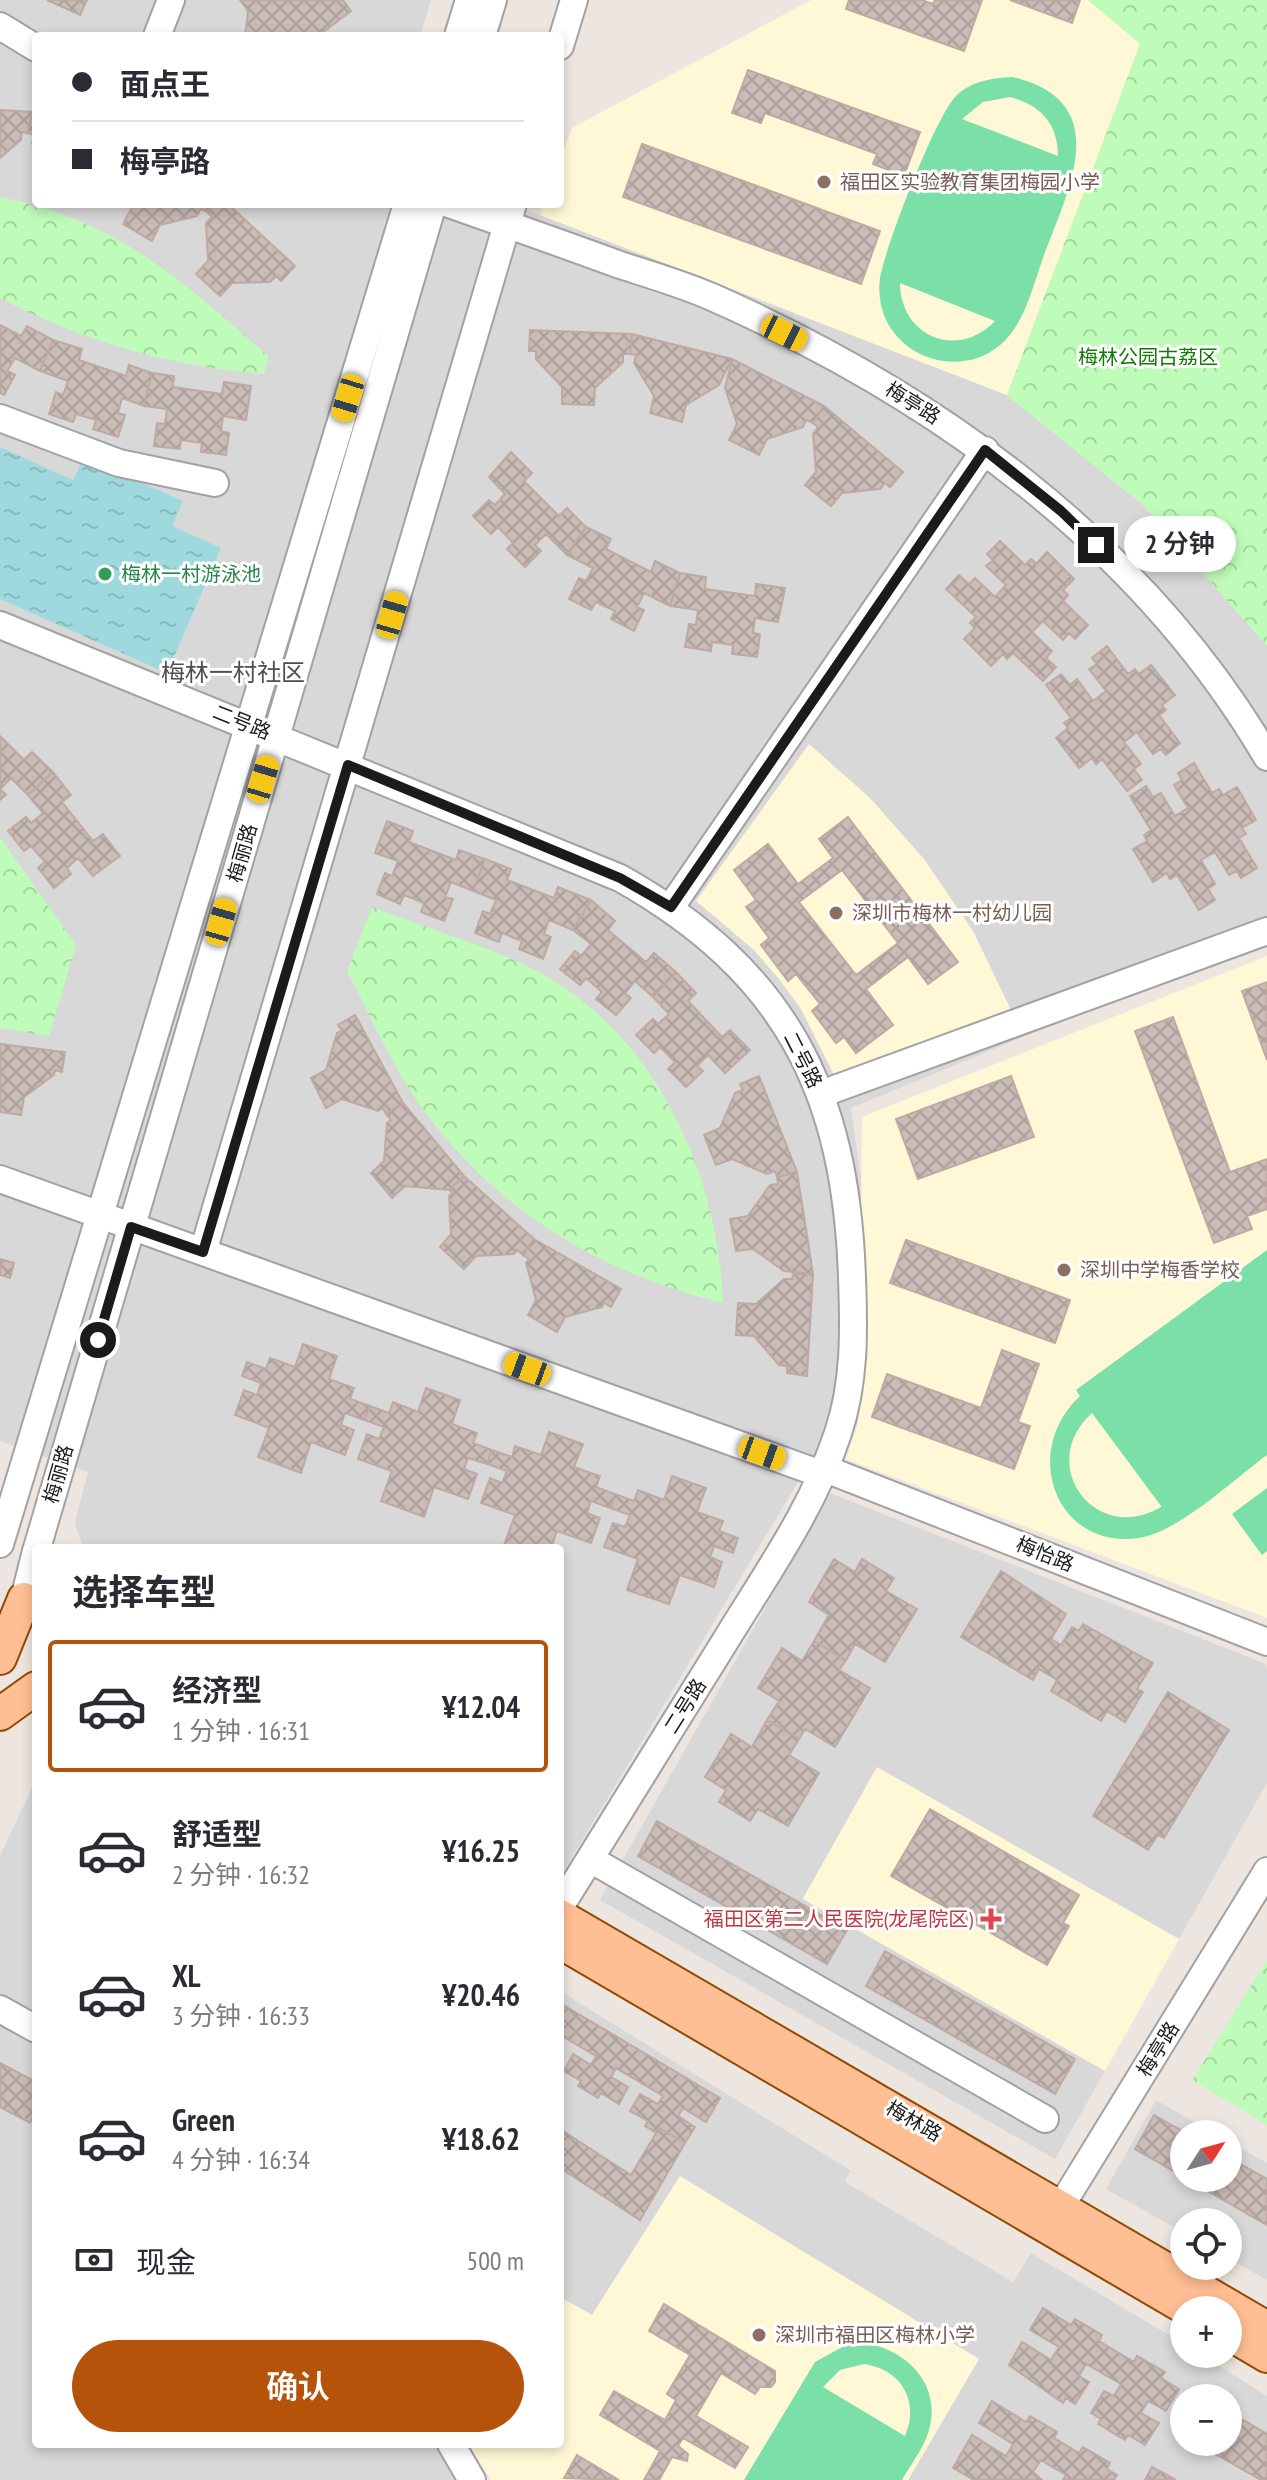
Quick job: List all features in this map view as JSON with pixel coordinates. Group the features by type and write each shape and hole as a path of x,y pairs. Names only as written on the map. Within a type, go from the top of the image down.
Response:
{"main road":[{"name":"梅丽路","path":"0,1658 18,1613"},
{"path":"0,1714 32,1691"},
{"name":"梅林路","path":"564,1918 1054,2217 1170,2297"},
{"name":"梅林路","path":"564,1944 1054,2217 1267,2328"},
{"path":"1242,2341 1267,2356"}],"street":[{"path":"159,32 171,0"},
{"path":"459,32 469,0"},
{"path":"483,32 493,0"},
{"path":"564,33 574,0"},
{"path":"0,26 32,46"},
{"name":"梅丽路","path":"0,1544 406,208"},
{"name":"梅丽路","path":"38,1544 432,208"},
{"name":"梅亭路","path":"473,208 510,214 710,297 899,393 985,450 1061,511 1131,579 1195,652 1267,757"},
{"path":"203,1252 510,214"},
{"path":"0,418 119,463 215,483"},
{"path":"671,907 985,450"},
{"name":"二号路","path":"0,625 620,878 671,907 719,944 761,989 795,1039 821,1094 840,1163 851,1243 855,1352 839,1433 802,1517 564,1901"},
{"path":"821,1094 1267,931"},
{"name":"梅怡路","path":"0,1179 822,1471 1267,1642"},
{"path":"0,1514 22,1475"},
{"path":"48,1509 59,1544"},
{"name":"梅丽路","path":"18,1613 32,1564"},
{"path":"590,1859 1045,2119"},
{"name":"梅亭路","path":"1054,2217 1267,1871"},
{"path":"0,2009 32,2027"},
{"path":"453,2448 472,2480"}],"shaded area":[{"path":"0,0 431,0 421,32 32,32 32,208 518,208 1007,395 1143,505 1267,646 1267,940 1149,985 851,1108 872,1257 842,1409 565,1869 564,1544 82,1544 75,1523 88,1472 0,1441"},
{"name":"福田区实验教育集团梅园小学","path":"811,0 1088,0 1141,44 1007,395 540,215 543,208 564,208 564,149 572,128"},
{"name":"深圳市梅林一村幼儿园","path":"809,744 870,798 924,859 973,931 1011,1010 835,1077 801,1009 779,979 754,950 696,901"},
{"name":"深圳中学梅香学校","path":"1267,956 1267,1618 846,1459 858,1423 862,1117"},
{"path":"830,1493 1264,1663 1267,1669 1267,1783 1179,1939 877,1767 803,1898 1105,2071 1055,2159 600,1900"},
{"name":"福田区第二人民医院(龙尾院区)","path":"877,1767 1179,1939 1105,2071 803,1899"},
{"path":"32,1788 32,2448 439,2448 458,2480 0,2480 0,1856"},
{"path":"564,1993 858,2175 850,2171 845,2182 1013,2282 1031,2253 1170,2336 1170,2368 1222,2368 1267,2396 1267,2480 908,2480 979,2359 680,2177 592,2315 564,2299"},
{"path":"1156,2100 1191,2120 1170,2120 1170,2192 1242,2192 1242,2149 1267,2163 1267,2280 1242,2266 1242,2208 1170,2208 1170,2225 1106,2189"},
{"name":"深圳市福田区梅林小学","path":"680,2176 979,2359 908,2480 491,2480 471,2448 564,2448 564,2299 592,2315"}],"green space":[{"name":"梅林公园古荔区","path":"1088,0 1267,0 1267,646 1143,505 1007,395 1140,44"},
{"path":"1013,77 1045,89 1064,106 1074,127 1076,150 1072,176 1027,304 1008,337 984,355 969,360 936,360 907,346 886,320 879,294 884,262 912,182 948,107 969,86","holes":["1010,97 1031,105 1046,118 1055,134 1058,156 962,119 983,102","900,283 995,321 980,333 965,339 934,337 910,318"]},
{"path":"0,197 79,221 146,257 207,303 269,357 264,374 161,358 63,327 0,298"},
{"path":"0,837 76,945 49,1036 0,1028"},
{"path":"372,907 477,945 537,971 579,998 616,1031 647,1070 673,1113 694,1158 709,1206 719,1255 723,1303 627,1271 583,1249 540,1224 501,1194 465,1160 432,1121 403,1079 347,971"},
{"path":"1267,1250 1267,1455 1206,1503 1171,1526 1139,1538 1110,1538 1086,1529 1068,1513 1056,1492 1050,1469 1052,1444 1062,1419 1080,1396 1076,1390","holes":["1092,1413 1161,1507 1137,1516 1114,1516 1095,1508 1080,1494 1071,1475 1069,1455 1076,1433"]},
{"path":"1267,1488 1267,1551 1262,1555 1232,1514"},
{"path":"1267,1960 1267,2125 1192,2080"},
{"path":"864,2343 894,2353 917,2372 925,2384 932,2413 929,2430 921,2450 902,2480 744,2480 815,2362 846,2345","holes":["864,2364 888,2372 904,2389 910,2411 905,2436 823,2387 840,2370"]}],"water":[{"name":"梅林一村游泳池","path":"0,447 73,480 84,457 183,501 172,526 221,548 167,673 0,599"}],"building":[{"path":"47,0 87,0 80,15"},
{"path":"240,0 343,0 351,11 323,32 245,32 248,11"},
{"path":"849,0 922,0 933,4 935,0 982,0 964,51 846,9"},
{"path":"1010,0 1080,0 1072,23"},
{"path":"748,70 920,132 904,176 873,164 877,154 765,113 761,123 732,113"},
{"path":"0,110 32,112 28,133 22,132 21,140 0,158"},
{"path":"32,112 32,134 28,133"},
{"path":"642,144 880,231 861,284 623,197"},
{"path":"210,208 207,212 201,209 197,216 160,225 152,241 123,224 131,209"},
{"path":"210,208 232,208 295,266 281,281 276,276 270,282 232,283 220,296 196,274 208,261 206,223 212,217 207,212"},
{"path":"0,325 21,336 27,326 53,340 40,371 15,358 7,371 15,375 4,395 0,393"},
{"path":"530,330 632,334 630,354 623,354 623,362 595,388 594,405 562,404 562,387 536,359 536,351 529,351"},
{"path":"632,334 732,359 719,385 686,405 682,422 650,413 654,396 634,363 636,355 630,354"},
{"path":"53,340 82,349 79,360 126,376 129,365 152,373 144,406 122,398 118,413 125,415 118,437 93,429 96,420 76,414 73,422 49,414 56,392 63,395 68,381 40,371"},
{"path":"732,359 824,406 813,423 806,420 803,427 767,439 759,455 729,440 737,424 725,388"},
{"path":"152,373 174,376 173,387 222,394 224,382 251,386 246,420 223,416 221,431 229,433 226,455 201,452 202,443 181,440 180,449 154,446 157,423 165,424 167,409 144,406"},
{"path":"824,406 903,472 890,487 885,483 880,489 842,493 831,506 805,485 816,472 813,434 818,427 813,423"},
{"path":"511,452 532,473 524,481 559,516 567,508 586,527 567,555 546,534 535,545 541,551 525,567 507,549 513,543 498,527 491,534 473,516 489,500 495,505 505,494 489,477"},
{"path":"586,527 611,539 606,549 651,572 655,561 680,573 670,606 644,593 637,607 644,610 634,631 611,619 615,611 596,602 591,610 569,599 579,578 586,581 593,568 567,555"},
{"path":"1000,541 1025,565 1031,559 1036,564 1047,552 1074,579 1063,590 1068,595 1063,601 1088,625 1075,639 1069,633 1063,640 1043,621 1032,632 1052,651 1046,658 1056,667 1043,681 1013,653 1007,659 1003,654 991,666 964,639 975,628 970,623 976,617 946,589 959,575 969,584 975,578 995,597 1006,585 986,566 993,560 987,554"},
{"path":"680,573 706,577 705,589 755,596 756,584 785,588 778,622 755,618 753,633 760,634 757,657 732,654 733,645 712,642 711,651 685,647 689,624 696,625 698,610 670,606"},
{"path":"1107,646 1128,674 1135,669 1139,674 1151,665 1175,695 1162,705 1166,710 1159,715 1180,743 1166,755 1161,749 1153,754 1137,732 1124,742 1141,764 1134,769 1142,780 1127,791 1102,759 1096,764 1092,758 1079,768 1056,738 1068,728 1064,723 1071,718 1046,685 1061,674 1070,685 1077,679 1093,701 1106,691 1089,669 1097,664 1092,658"},
{"path":"0,736 24,760 32,752 53,772 28,795 11,778 0,789"},
{"path":"1194,763 1212,793 1219,789 1223,795 1237,787 1256,820 1242,828 1246,834 1239,838 1257,868 1241,878 1237,871 1229,875 1215,852 1201,860 1215,884 1208,889 1215,900 1199,910 1177,875 1170,879 1167,873 1153,882 1133,849 1147,841 1144,835 1151,830 1130,796 1146,786 1153,797 1161,793 1175,816 1188,808 1174,785 1182,780 1178,773"},
{"path":"53,772 71,795 62,802 93,841 103,834 120,856 93,876 78,858 67,868 71,874 54,888 38,868 45,862 31,846 24,851 8,831 26,817 31,823 43,813 28,795"},
{"path":"848,817 958,962 928,984 908,957 866,989 893,1025 856,1053 844,1037 836,1043 812,1011 820,1004 796,974 788,981 761,945 769,938 746,907 756,900 734,870 768,844 798,884 833,858 819,839","holes":["842,870 898,943 856,975 799,902"]},
{"path":"387,821 413,831 409,842 456,860 459,850 485,859 473,891 451,882 445,897 453,899 444,921 421,912 424,903 404,895 400,904 377,894 385,873 392,876 398,861 375,853"},
{"path":"485,859 511,869 507,880 554,898 558,887 591,900 573,930 549,920 544,934 551,937 543,959 519,949 522,941 502,933 499,942 475,933 483,911 490,914 496,900 473,891"},
{"path":"591,900 615,921 608,930 646,962 654,953 676,972 653,997 635,981 625,993 631,998 616,1015 596,999 602,992 586,978 580,985 560,969 575,951 581,956 591,944 573,930"},
{"path":"676,972 696,993 688,1001 722,1037 730,1030 750,1050 725,1073 708,1055 697,1066 703,1071 686,1087 668,1069 675,1062 660,1047 654,1053 636,1035 653,1019 658,1024 669,1014 653,997"},
{"path":"1267,982 1267,1060 1242,991"},
{"path":"355,1015 403,1103 386,1114 383,1108 378,1111 342,1099 326,1108 311,1078 326,1070 337,1033 342,1031 338,1025"},
{"path":"1173,1017 1230,1172 1267,1159 1267,1209 1247,1216 1252,1229 1214,1243 1135,1031"},
{"path":"0,1044 65,1052 62,1072 55,1070 54,1075 24,1097 21,1115 0,1112"},
{"path":"759,1076 797,1172 777,1177 775,1171 767,1174 732,1159 716,1165 704,1135 720,1128 735,1093 743,1090 740,1084"},
{"path":"1011,1076 1034,1137 918,1179 896,1119"},
{"path":"403,1103 464,1176 449,1190 405,1186 392,1198 371,1173 384,1161 387,1123 391,1120 386,1114"},
{"path":"797,1172 813,1274 784,1271 753,1249 736,1251 730,1219 748,1216 770,1185 778,1184 777,1177"},
{"path":"464,1176 534,1239 523,1255 517,1250 514,1254 476,1256 464,1269 440,1247 451,1234 449,1196 452,1192 449,1190"},
{"path":"534,1239 621,1289 611,1307 604,1303 602,1307 565,1317 557,1332 528,1315 536,1300 526,1263 529,1259 523,1255"},
{"path":"906,1240 1070,1300 1055,1343 890,1283"},
{"path":"0,1259 14,1263 10,1278 0,1275"},
{"path":"793,1274 813,1274 807,1376 787,1373 787,1366 779,1365 754,1336 736,1335 738,1303 756,1304 784,1279 792,1279"},
{"path":"303,1344 337,1356 329,1379 354,1388 350,1399 370,1406 364,1420 345,1413 341,1425 354,1430 345,1455 311,1442 301,1473 258,1457 269,1428 235,1415 244,1390 257,1395 261,1383 242,1376 247,1362 266,1369 270,1358 295,1367"},
{"path":"1002,1350 1039,1364 1018,1422 1030,1426 1014,1469 872,1417 887,1374 981,1408"},
{"path":"426,1388 460,1400 452,1424 477,1433 473,1443 492,1450 487,1464 468,1458 464,1469 477,1474 468,1499 434,1487 424,1517 381,1501 392,1471 358,1459 367,1434 379,1439 384,1427 364,1420 370,1406 389,1413 393,1402 418,1412"},
{"path":"549,1432 583,1444 574,1467 600,1476 596,1487 615,1494 610,1508 591,1501 587,1513 600,1518 591,1543 557,1531 552,1544 504,1544 515,1515 481,1503 490,1478 502,1483 507,1471 487,1464 492,1450 512,1457 515,1446 541,1455"},
{"path":"672,1476 706,1488 697,1512 723,1521 719,1531 738,1538 733,1553 714,1546 710,1557 722,1562 714,1587 680,1575 669,1604 627,1590 638,1559 604,1547 613,1523 625,1527 630,1515 610,1508 615,1494 634,1501 638,1490 664,1500"},
{"path":"834,1559 855,1572 862,1559 894,1578 886,1591 917,1609 885,1662 855,1644 846,1660 814,1641 829,1615 809,1602"},
{"path":"1001,1571 1066,1614 1051,1639 1061,1645 1072,1627 1079,1631 1083,1624 1153,1663 1137,1689 1143,1692 1125,1722 1107,1711 1101,1721 1051,1691 1057,1680 1039,1669 1033,1680 961,1637"},
{"path":"814,1641 846,1660 839,1670 870,1688 835,1747 805,1729 799,1739 767,1720 779,1701 758,1688 782,1648 802,1661"},
{"path":"1168,1692 1229,1730 1164,1838 1158,1835 1148,1850 1093,1816"},
{"path":"767,1720 799,1739 789,1755 819,1773 788,1826 758,1809 750,1821 719,1802 726,1790 705,1777 731,1734 752,1747"},
{"name":"福田区第二人民医院(龙尾院区)","path":"930,1809 1079,1895 1063,1923 1069,1926 1047,1965 891,1876"},
{"path":"657,1821 847,1930 827,1964 638,1856"},
{"path":"885,1951 1075,2059 1055,2094 866,1986"},
{"path":"564,2005 720,2098 706,2122 683,2108 678,2116 695,2127 685,2143 659,2128 656,2133 645,2126 648,2121 630,2111 640,2094 658,2104 663,2096 616,2068 611,2077 628,2087 619,2104 601,2093 598,2098 578,2086 581,2081 564,2071 573,2054 591,2065 596,2056 564,2037"},
{"path":"0,2063 32,2080 32,2119 30,2123 0,2107"},
{"path":"1154,2115 1170,2124 1170,2169 1135,2149"},
{"path":"659,2128 685,2143 640,2220 564,2171 564,2132 631,2175"},
{"path":"1242,2165 1267,2179 1267,2225 1209,2192 1242,2192"},
{"path":"664,2304 775,2371 775,2382 771,2387 760,2387 755,2394 721,2373 696,2416 748,2447 735,2468 683,2438 678,2446 688,2454 687,2461 672,2457 659,2480 644,2480 660,2451 600,2415 614,2391 665,2420 676,2400 667,2394 690,2355 649,2331"},
{"path":"1043,2308 1071,2325 1075,2319 1102,2335 1099,2341 1134,2362 1137,2356 1165,2372 1161,2378 1171,2384 1170,2404 1166,2411 1148,2401 1141,2413 1159,2423 1145,2445 1128,2435 1125,2440 1098,2424 1101,2419 1091,2413 1104,2391 1114,2396 1121,2384 1086,2364 1079,2376 1089,2382 1075,2404 1066,2398 1063,2403 1009,2365 1022,2342 1051,2360 1059,2347 1030,2330"},
{"path":"992,2401 1026,2422 1030,2416 1057,2432 1054,2438 1079,2453 1083,2447 1110,2463 1107,2469 1117,2475 1114,2480 1063,2480 1066,2475 1041,2460 1033,2472 1042,2480 974,2480 953,2468 972,2435 1006,2456 1013,2444 979,2423"},
{"path":"1242,2419 1267,2434 1267,2480 1261,2480 1219,2456 1242,2456"},
{"path":"577,2455 619,2480 564,2478"},
{"path":"1152,2467 1176,2480 1145,2480"}],"place":[{"name":"福田区实验教育集团梅园小学","path":"824,182"},
{"name":"梅林一村游泳池","path":"105,574"},
{"name":"深圳市梅林一村幼儿园","path":"836,913"},
{"name":"深圳中学梅香学校","path":"1064,1270"},
{"name":"福田区第二人民医院(龙尾院区)","path":"991,1919"},
{"name":"深圳市福田区梅林小学","path":"759,2335"}],"district":[{"name":"梅林一村社区","path":"233,672"}],"route":[{"path":"98,1340 131,1227 203,1252 348,765 620,878 671,907 985,450 1061,511 1096,545"}]}
